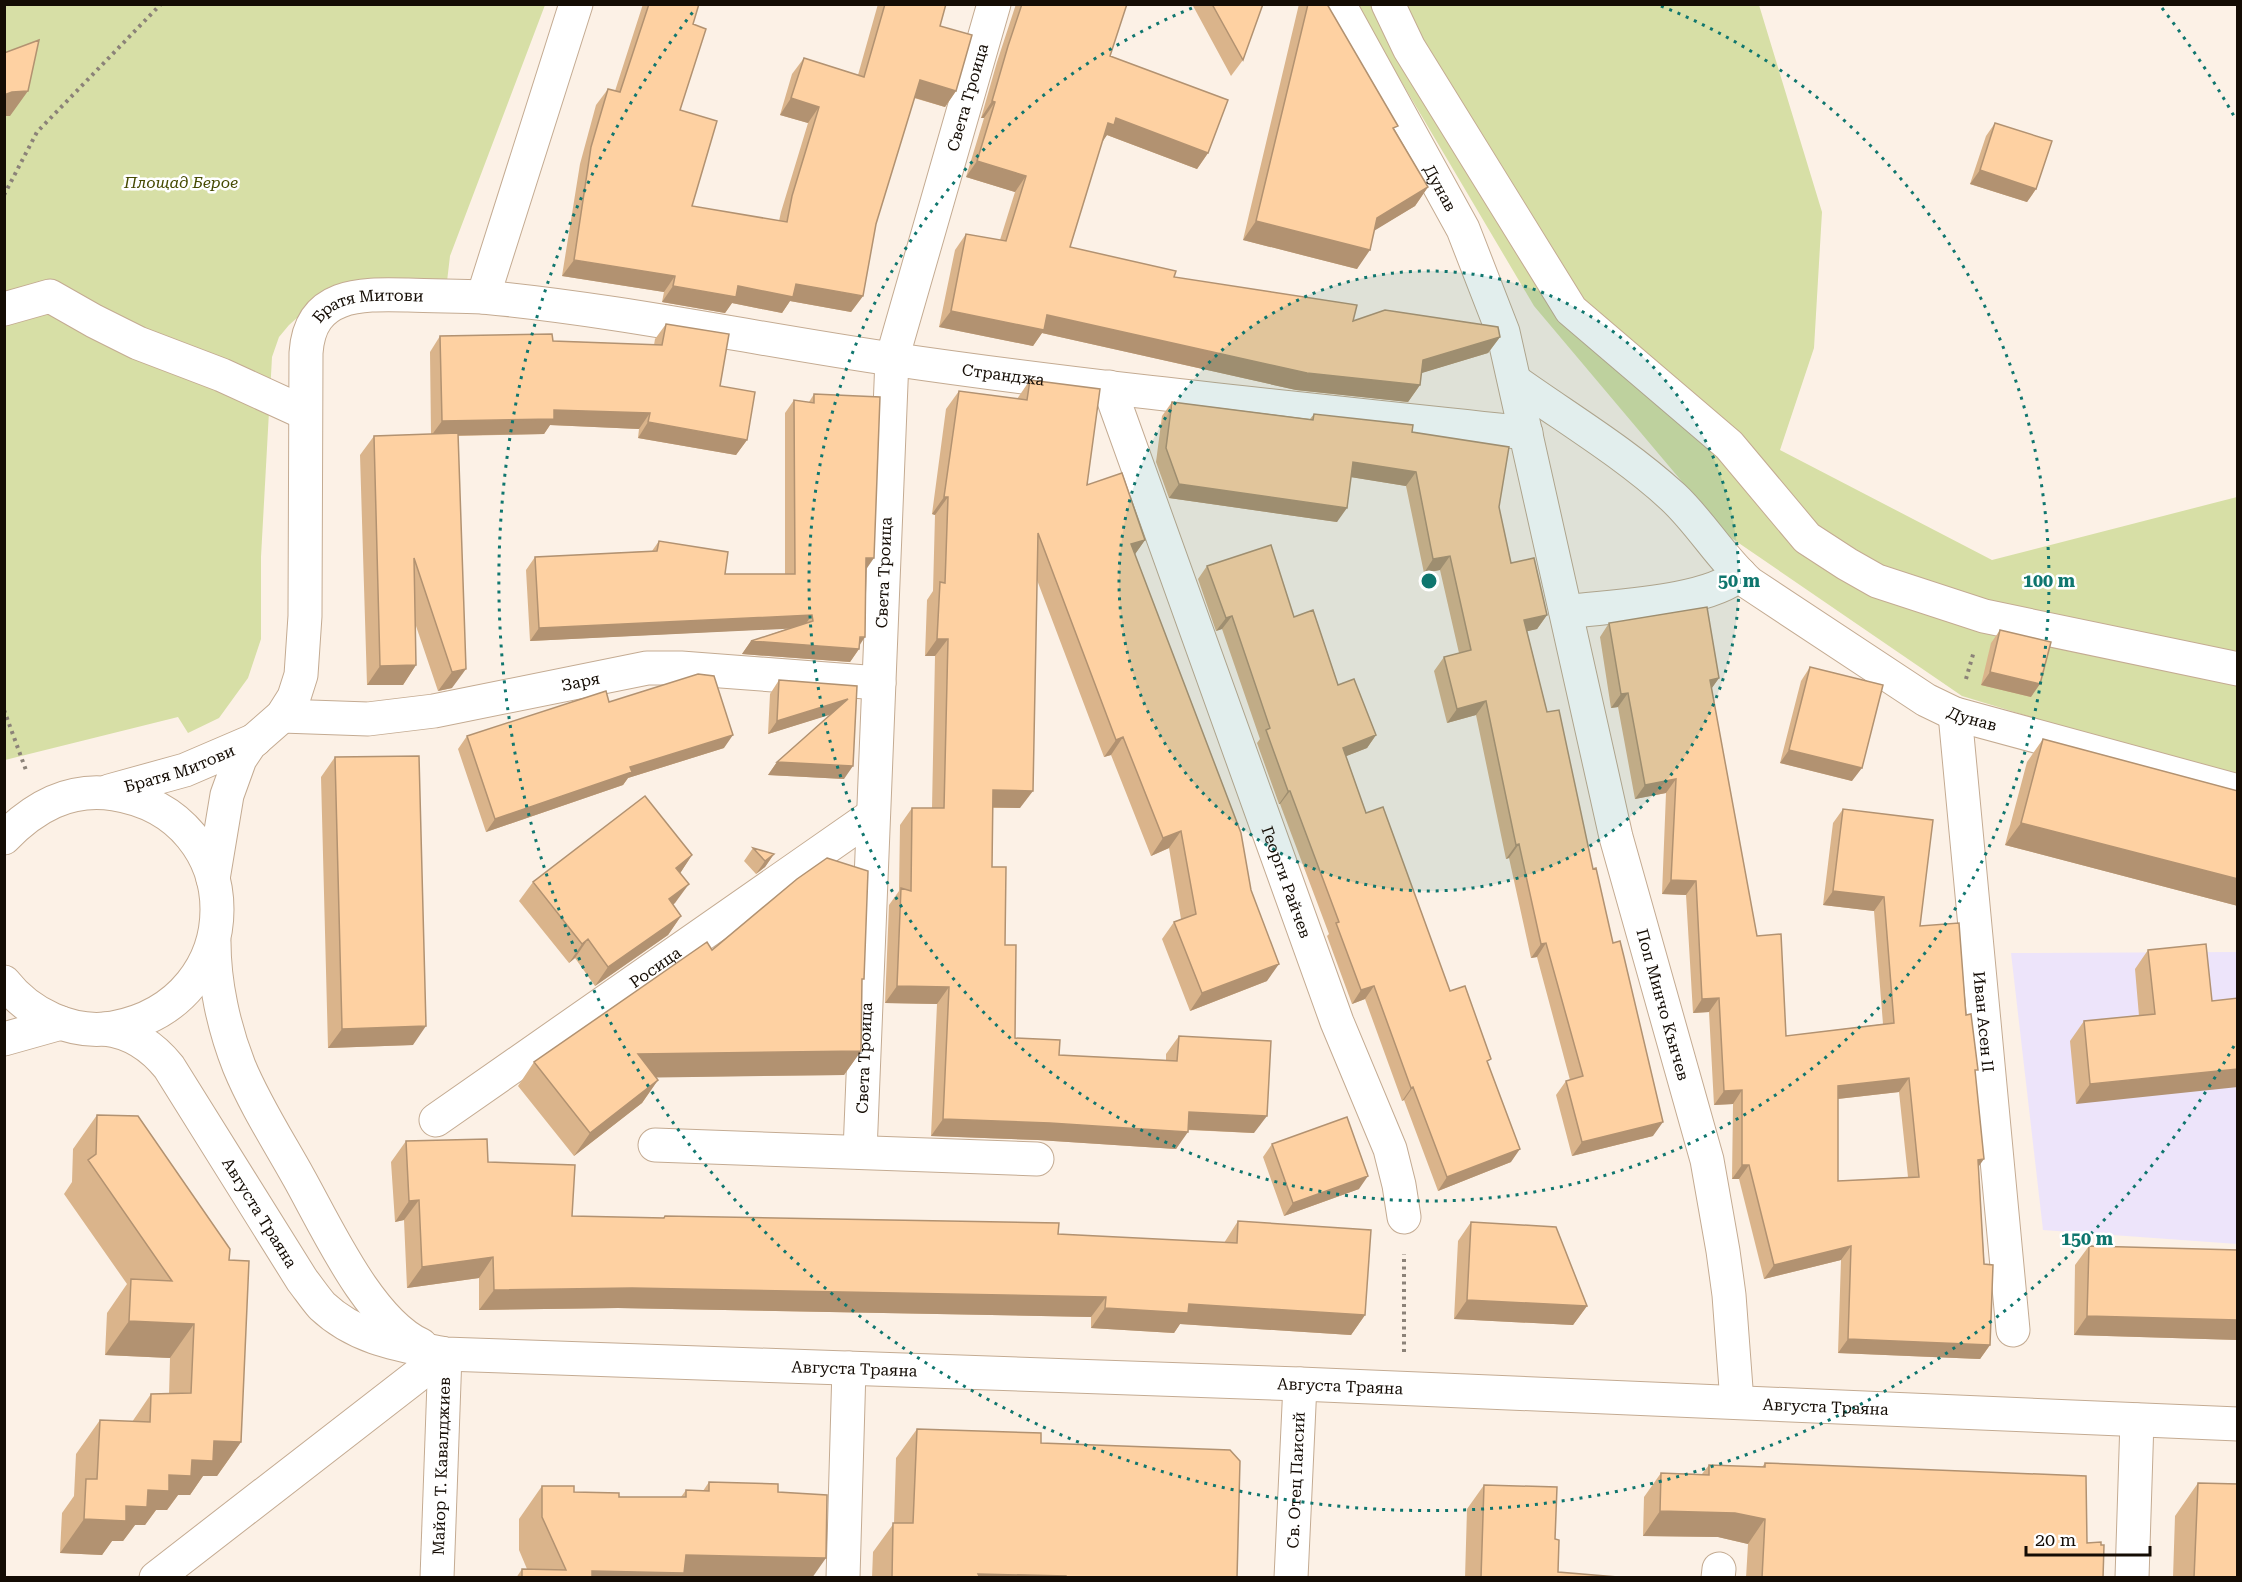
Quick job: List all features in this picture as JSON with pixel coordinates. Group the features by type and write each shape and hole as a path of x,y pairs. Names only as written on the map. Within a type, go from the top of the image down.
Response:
{"street":[{"path":"483,297 576,4"},
{"name":"Света Троица","path":"860,1152 892,359 994,4"},
{"name":"Дунав","path":"1339,4 1463,229 1503,332 1566,612"},
{"path":"1388,4 1409,48 1571,310 1729,444 1807,538 1878,581 1984,615 2238,669"},
{"name":"Братя Митови","path":"213,879 227,795 240,759 255,740 282,716 291,704 300,683 304,654 305,413 308,339 317,318 329,306 346,298 367,294 483,297"},
{"path":"4,309 50,296 138,342 222,375 305,413"},
{"name":"Странджа","path":"483,297 545,303 892,359 1109,387 1527,433"},
{"name":"Дунав","path":"1516,382 1659,484 1681,505 1740,574 1774,600 1926,700 1955,714 2238,791"},
{"name":"Георги Райчев","path":"1109,387 1337,1022 1390,1149 1404,1217"},
{"path":"1566,612 1696,595 1723,586 1740,574"},
{"name":"Поп Минчо Кънчев","path":"1566,612 1616,837 1707,1160 1728,1284 1737,1402"},
{"name":"Заря","path":"282,716 368,719 434,711 647,668 681,668 879,683"},
{"name":"Иван Асен ІІ","path":"1955,714 2013,1330"},
{"name":"Братя Митови","path":"101,792 185,770 255,740"},
{"path":"4,819 70,796 101,792 140,800 158,808 174,820 200,850 213,879 217,911 214,941 198,975 173,1003 141,1021 105,1029 61,1023 30,1008 4,982"},
{"path":"4,838 40,808"},
{"name":"Росица","path":"436,1120 873,815"},
{"name":"Августа Траяна","path":"214,941 216,976 231,1043 257,1104 357,1280 373,1303 405,1336 445,1354"},
{"path":"4,1039 61,1023"},
{"name":"Августа Траяна","path":"105,1029 144,1043 153,1049 169,1067 302,1280 322,1306 356,1329 383,1342 445,1354 1300,1384 2238,1424"},
{"path":"655,1144 1037,1159"},
{"path":"156,1578 445,1354"},
{"name":"Майор Т. Кавалджиев","path":"437,1578 445,1354"},
{"path":"843,1578 849,1368"},
{"name":"Св. Отец Паисий","path":"1291,1578 1300,1384"},
{"path":"2132,1578 2137,1420"}],"path":[{"path":"4,195 37,132 161,4"},
{"path":"1955,714 1984,615"},
{"path":"4,710 40,808"},
{"path":"1404,1217 1404,1389"}],"shaded area":[{"path":"2237,952 2237,1244 2043,1230 2011,953"}],"green space":[{"name":"Площад Берое","path":"4,5 545,5 450,256 446,290 314,303 279,337 272,357 261,557 261,639 248,678 219,718 188,733 178,717 5,760"},
{"path":"1356,5 1759,5 1822,212 1814,348 1780,450 1992,560 2237,497 2237,780 1962,696 1727,535 1534,306"}],"building":[{"path":"649,4 699,4 693,24 706,29 680,110 717,121 692,206 787,222 792,196 819,107 791,98 804,58 864,77 885,4 946,4 940,26 972,35 956,91 920,80 876,224 863,296 796,284 793,297 738,286 736,297 673,286 675,276 574,260 591,147 608,89 620,92"},
{"path":"1022,4 1127,4 1110,56 1228,100 1208,153 1116,118 1114,125 1108,123 1070,247 1176,271 1174,277 1357,305 1353,321 1385,310 1498,327 1500,337 1423,360 1420,385 1307,373 1047,315 1044,330 951,311 966,234 1006,241 1026,176 977,161 995,102 992,101"},
{"path":"1212,4 1263,4 1243,60"},
{"path":"1308,4 1327,4 1398,126 1393,128 1428,187 1377,218 1370,250 1256,221"},
{"path":"39,40 28,91 4,95 4,53"},
{"path":"1995,123 2052,141 2036,189 1980,170"},
{"path":"666,324 729,334 720,386 755,392 747,440 648,422 650,413 554,410 554,419 442,421 440,336 552,334 553,341 662,345"},
{"path":"1030,380 1100,389 1087,485 1122,473 1145,540 1131,544 1241,833 1251,890 1279,964 1202,993 1174,922 1196,914 1181,831 1163,838 1123,737 1116,740 1038,533 1033,791 993,790 992,867 1006,867 1005,945 1016,945 1015,1038 1060,1040 1059,1055 1177,1061 1179,1036 1271,1041 1267,1116 1189,1112 1188,1132 943,1119 949,987 897,986 901,888 911,891 912,808 944,808 948,639 937,639 940,582 945,583 948,497 944,497 959,391 1027,400"},
{"path":"814,394 880,397 874,558 866,558 865,637 860,637 859,649 751,641 813,621 812,615 539,628 535,557 657,551 659,541 728,552 725,574 795,574 794,400 814,403"},
{"path":"1172,402 1313,420 1314,414 1413,425 1412,432 1509,447 1499,507 1511,563 1534,558 1547,615 1524,620 1547,712 1559,710 1593,869 1596,868 1613,943 1620,941 1663,1122 1582,1142 1566,1081 1583,1076 1546,943 1541,944 1519,844 1516,845 1486,701 1457,709 1444,657 1471,650 1450,556 1433,559 1416,472 1353,462 1347,508 1179,484 1166,448"},
{"path":"458,433 466,669 452,672 414,558 416,665 380,666 374,436"},
{"path":"1271,545 1294,617 1313,610 1338,685 1354,679 1376,735 1343,748 1366,813 1383,807 1450,991 1465,986 1491,1059 1487,1061 1520,1149 1447,1177 1413,1087 1411,1088 1374,986 1361,990 1336,923 1339,922 1266,730 1270,728 1232,616 1226,618 1207,566"},
{"path":"1707,607 1719,678 1710,680 1757,936 1781,934 1786,1036 1894,1023 1884,897 1833,891 1843,809 1933,820 1920,926 1959,923 1966,1015 1971,1014 1978,1070 1975,1070 1984,1159 1978,1160 1984,1264 1993,1265 1990,1345 1848,1339 1851,1246 1774,1265 1749,1165 1742,1165 1742,1090 1724,1091 1719,998 1702,999 1696,881 1671,880 1676,779 1645,785 1628,693 1621,694 1609,623","holes":["1909,1078 1919,1177 1838,1181 1838,1086"]},
{"path":"2000,630 2051,642 2040,684 1990,672"},
{"path":"1810,667 1883,685 1862,768 1789,750"},
{"path":"698,674 714,676 733,735 630,767 632,772 495,819 467,736 606,691 609,702"},
{"path":"779,680 857,686 853,766 777,762 848,699 777,721"},
{"path":"2043,739 2238,791 2238,879 2021,823"},
{"path":"419,756 426,1026 342,1029 335,757"},
{"path":"645,796 692,855 676,868 689,884 669,899 681,916 608,967 588,939 582,944 533,882"},
{"path":"753,848 774,854 765,861"},
{"path":"827,858 868,871 861,1051 638,1054 658,1080 590,1133 534,1062 707,942 712,950 797,879"},
{"path":"2206,944 2212,1001 2238,998 2238,1069 2090,1084 2084,1021 2155,1014 2148,950"},
{"path":"97,1115 138,1116 230,1249 229,1260 249,1261 241,1442 214,1441 213,1461 192,1460 191,1476 169,1475 169,1491 148,1490 147,1507 126,1506 126,1521 84,1519 86,1479 97,1479 100,1420 150,1422 151,1394 191,1393 194,1324 129,1321 131,1279 172,1281 88,1160 96,1154"},
{"path":"1347,1117 1368,1176 1293,1203 1272,1144"},
{"path":"487,1139 488,1162 575,1165 572,1216 1059,1223 1058,1234 1237,1243 1238,1221 1371,1230 1365,1315 1189,1304 1188,1313 1105,1308 1106,1297 632,1288 494,1290 493,1257 422,1267 419,1200 409,1201 406,1141"},
{"path":"1471,1222 1556,1227 1587,1306 1467,1300"},
{"path":"2089,1246 2238,1250 2238,1320 2087,1316"},
{"path":"917,1429 1041,1433 1041,1443 1230,1450 1240,1461 1237,1578 1066,1578 1066,1576 978,1574 980,1578 892,1578 893,1523 913,1523"},
{"path":"1765,1463 2086,1476 2087,1543 2101,1542 2101,1545 2104,1545 2103,1578 1762,1578 1765,1519 1735,1513 1660,1511 1661,1473 1709,1475 1709,1465 1765,1467"},
{"path":"709,1482 778,1484 778,1492 827,1495 826,1558 686,1555 684,1573 592,1571 592,1578 522,1578 522,1569 566,1570 542,1517 542,1486 574,1486 574,1492 619,1493 619,1497 686,1497 686,1490 709,1491"},
{"path":"2198,1483 2238,1484 2238,1578 2194,1578"},
{"path":"1484,1485 1557,1487 1555,1539 1559,1540 1558,1572 1630,1578 1481,1578"}]}
